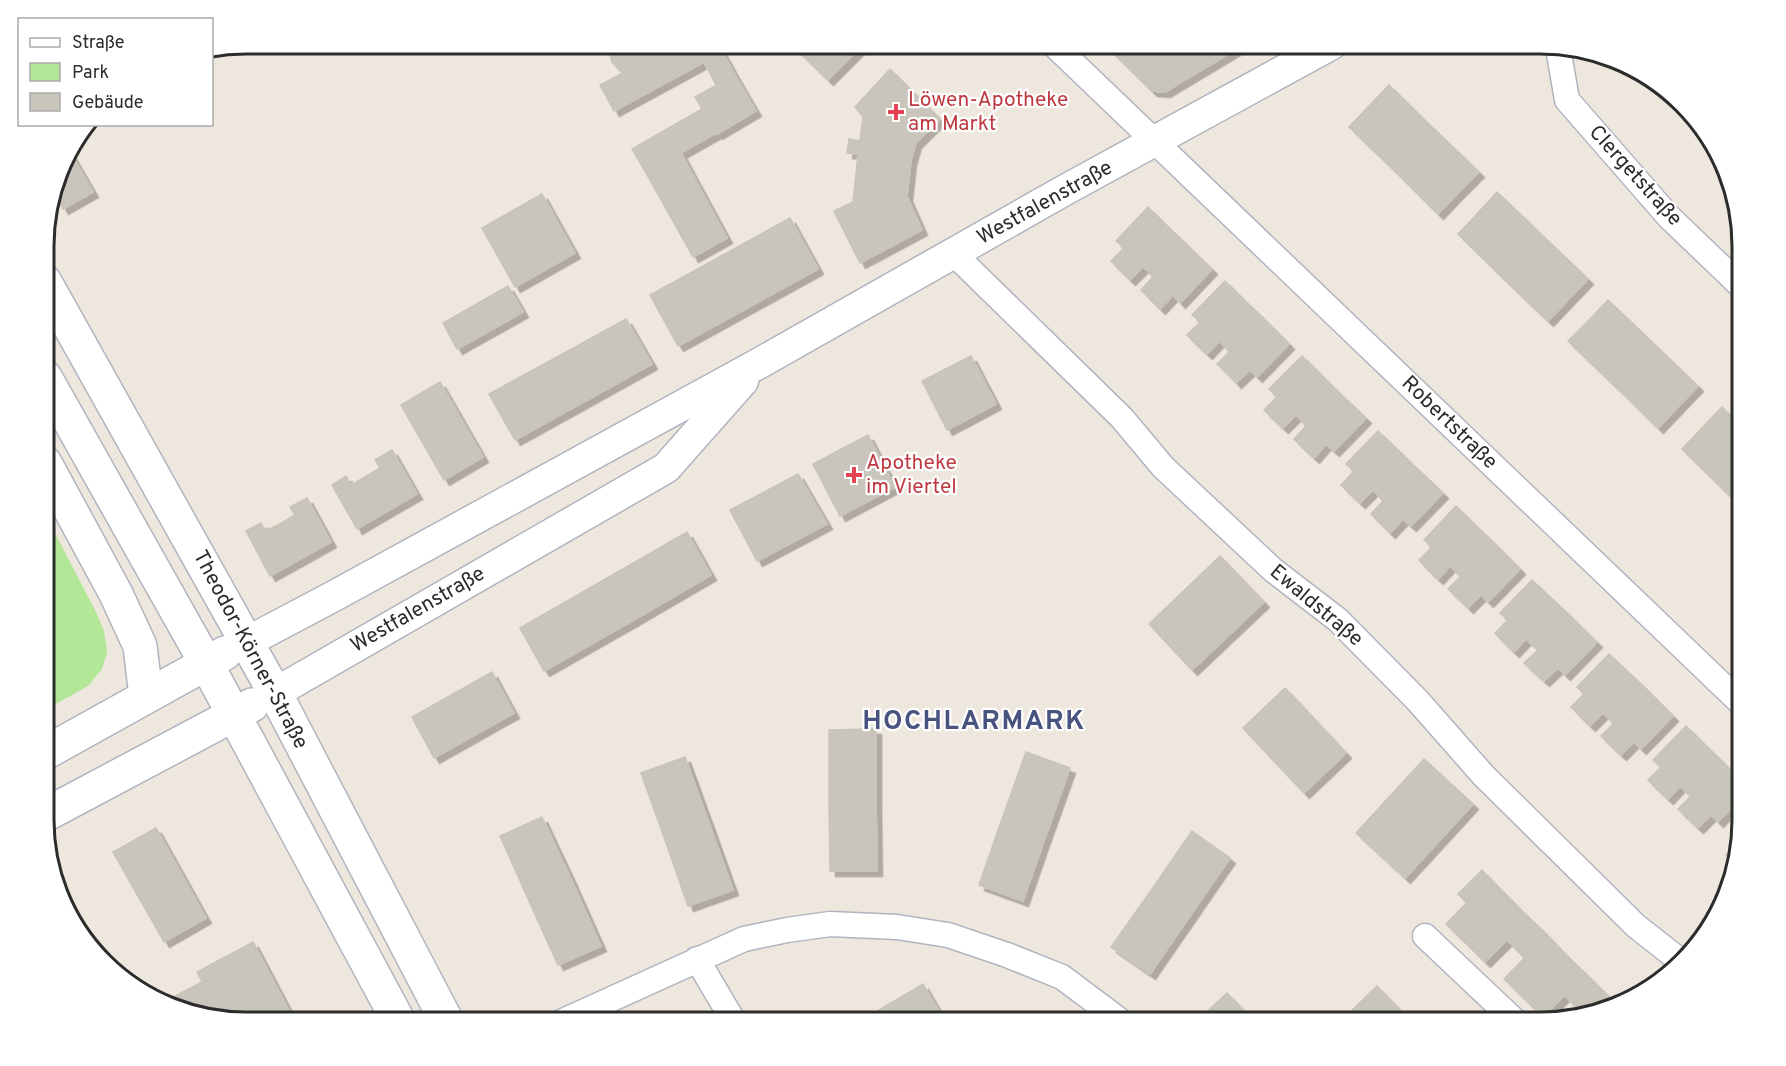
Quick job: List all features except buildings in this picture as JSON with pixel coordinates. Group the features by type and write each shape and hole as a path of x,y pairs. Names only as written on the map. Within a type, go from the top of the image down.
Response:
{"main road":[{"name":"Theodor-Körner-Straße","path":"54,298 275,693 442,1012"},
{"name":"Theodor-Körner-Straße","path":"54,392 206,663 394,1012"},
{"path":"54,480 116,594 140,646 146,696"},
{"name":"Westfalenstraße","path":"54,748 247,642"},
{"name":"Westfalenstraße","path":"54,810 275,693"}],"street":[{"name":"Robertstraße","path":"1064,54 1732,695"},
{"name":"Westfalenstraße","path":"247,642 759,364 1065,190 1314,54"},
{"name":"Clergetstraße","path":"1559,56 1567,100 1669,217 1732,277"},
{"name":"Ewaldstraße","path":"954,254 1122,417 1163,467 1273,570 1338,620 1418,701 1484,776 1636,926 1675,957"},
{"name":"Westfalenstraße","path":"275,693 666,468 759,364"},
{"path":"583,1012 744,939 830,924 897,927 948,935 1062,977 1109,1012"},
{"path":"1425,936 1505,1012"},
{"path":"697,959 728,1012"}],"green space":[{"path":"54,531 104,631 107,653 102,669 88,686 54,705"}],"place":[{"name":"Löwen-Apotheke am Markt","path":"896,112"},
{"name":"Apotheke im Viertel","path":"854,475"}],"district":[{"name":"HOCHLARMARK","path":"974,722"}]}
